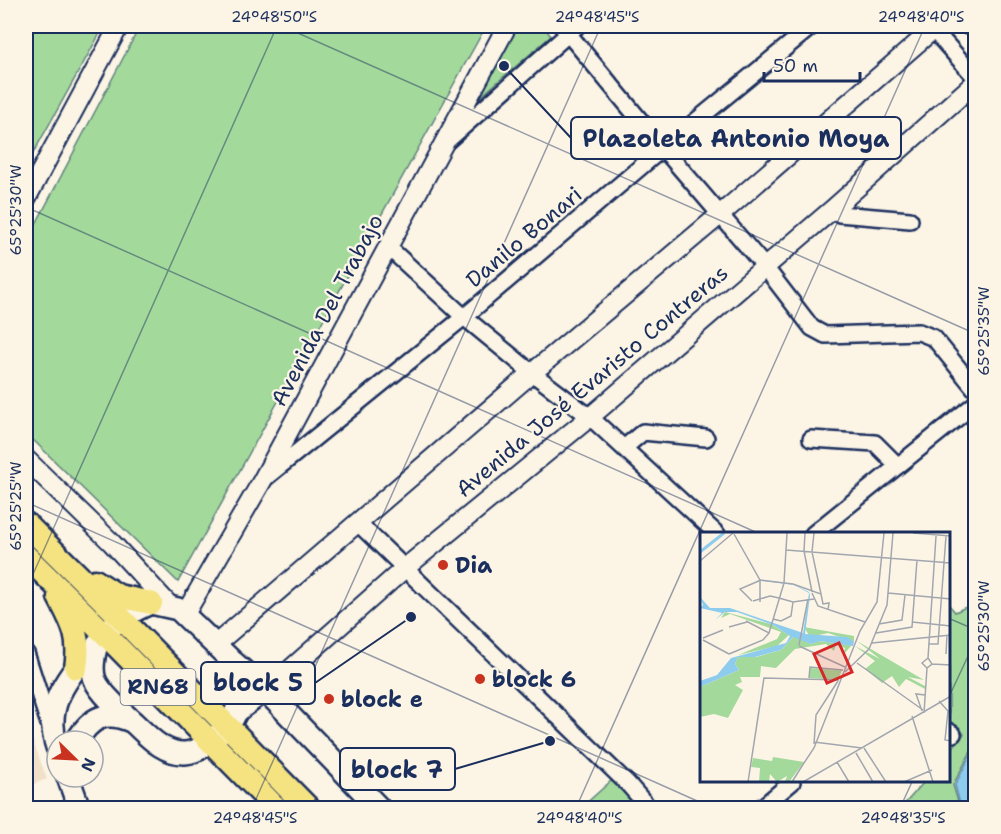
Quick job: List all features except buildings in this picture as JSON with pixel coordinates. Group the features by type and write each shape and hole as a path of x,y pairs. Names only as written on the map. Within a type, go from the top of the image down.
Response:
{"main road":[{"name":"RN68","path":"26,524 122,619 225,727 308,808"},
{"name":"RN68","path":"26,556 102,638 225,727 276,808"},
{"path":"58,557 118,596 169,608 216,644 266,691 379,808"},
{"path":"52,582 78,639 79,650 72,673 55,704 55,729"},
{"path":"72,673 102,638 138,608 169,608"},
{"path":"102,638 94,665 95,681 156,743 175,752 186,753 197,750 225,727 238,685 233,662"},
{"path":"86,729 91,722 102,717 119,715 133,722"},
{"path":"72,789 79,808"},
{"path":"75,789 79,808"}],"street":[{"path":"26,199 119,26"},
{"name":"Avenida Del Trabajo","path":"169,608 262,481 507,26"},
{"name":"Danilo Bonari","path":"262,481 465,317 663,148 812,26"},
{"path":"933,27 975,80"},
{"name":"Avenida José Evaristo Contreras","path":"216,644 721,214 933,27"},
{"path":"442,145 569,28 663,148 765,267 812,328 825,335 919,332 934,338 975,390"},
{"name":"Avenida José Evaristo Contreras","path":"225,727 405,568 590,417 834,208 975,80"},
{"path":"834,208 839,214 910,220"},
{"path":"388,247 465,317 532,373 590,417 715,532"},
{"path":"816,532 975,403"},
{"path":"624,448 643,432 706,438"},
{"path":"811,439 875,443 898,466"},
{"path":"26,459 111,542 169,608"},
{"path":"358,523 628,784 649,808"},
{"path":"26,653 51,729"},
{"path":"35,678 57,683 72,673"},
{"path":"761,808 791,783"}],"shaded area":[{"path":"26,722 45,774 45,780 26,787"}],"green space":[{"path":"26,26 104,26 26,166"},
{"path":"140,26 486,26 178,582 26,433 26,243"},
{"path":"515,26 543,26 551,36 478,99 475,96"},
{"path":"975,603 975,744 953,785 960,808 901,808 923,783 950,783 950,751 964,734 950,724 950,606 955,612"},
{"path":"612,780 638,808 582,807"}],"water":[{"path":"975,747 975,808 961,808 955,785"}],"place":[{"name":"Plazoleta Antonio Moya","path":"504,66"},
{"name":"Dia","path":"443,565"},
{"name":"block 5","path":"411,617"},
{"name":"block 6","path":"480,679"},
{"name":"block e","path":"329,699"},
{"name":"block 7","path":"550,741"}]}
